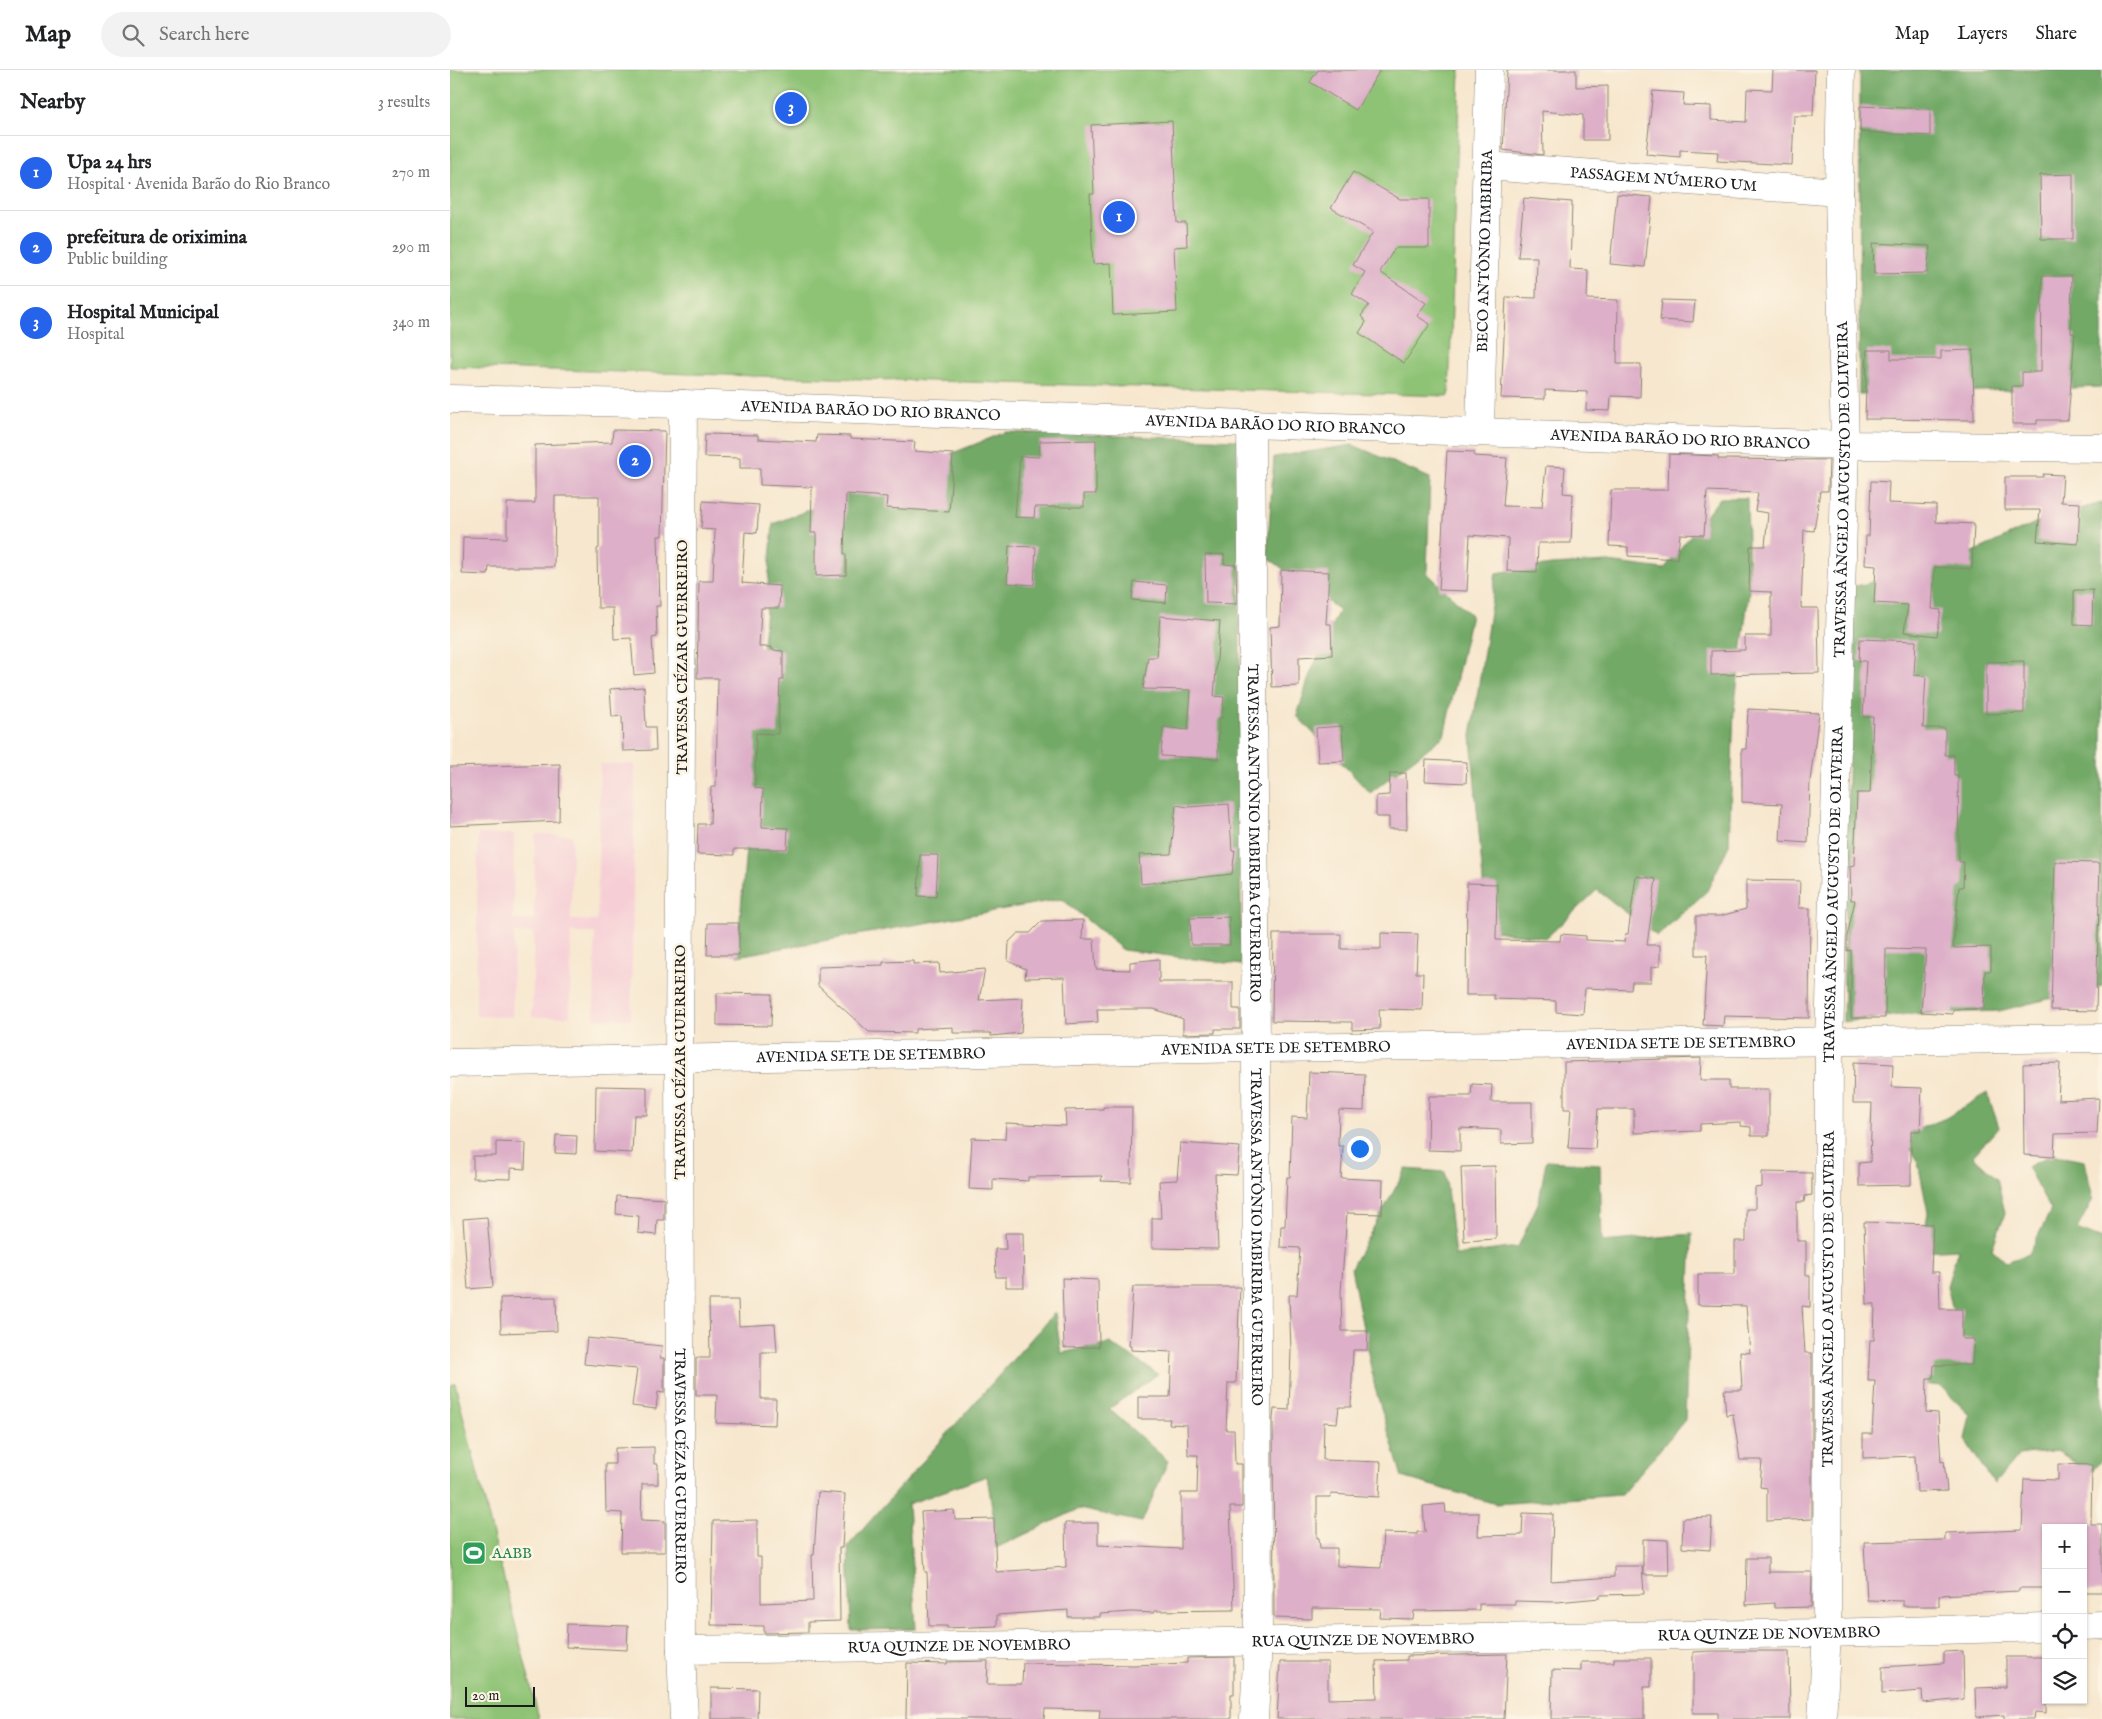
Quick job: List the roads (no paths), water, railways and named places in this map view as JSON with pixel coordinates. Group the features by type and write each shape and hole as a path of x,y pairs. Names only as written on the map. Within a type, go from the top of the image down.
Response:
{"street":[{"name":"BECO ANTÔNIO IMBIRIBA","path":"1480,431 1489,70"},
{"name":"TRAVESSA ÂNGELO AUGUSTO DE OLIVEIRA","path":"1822,1719 1827,1633 1829,1042 1845,446 1839,192 1841,70"},
{"name":"PASSAGEM NÚMERO UM","path":"1486,166 1839,192"},
{"name":"AVENIDA BARÃO DO RIO BRANCO","path":"450,399 684,404 1251,425 1480,431 1845,446 2102,448"},
{"name":"TRAVESSA CÉZAR GUERREIRO","path":"684,404 679,1060 681,1650 684,1719"},
{"name":"TRAVESSA ANTÔNIO IMBIRIBA GUERREIRO","path":"1251,425 1258,1641 1254,1719"},
{"name":"AVENIDA SETE DE SETEMBRO","path":"450,1063 1256,1048 2102,1038"},
{"path":"2087,1626 2102,1626"},
{"name":"RUA QUINZE DE NOVEMBRO","path":"681,1650 1827,1633 2042,1627"}],"place":[{"name":"Hospital Municipal","path":"791,108"},
{"name":"Upa 24 hrs","path":"1119,217"},
{"name":"prefeitura de oriximina","path":"635,461"},
{"name":"AABB","path":"474,1553"}]}
